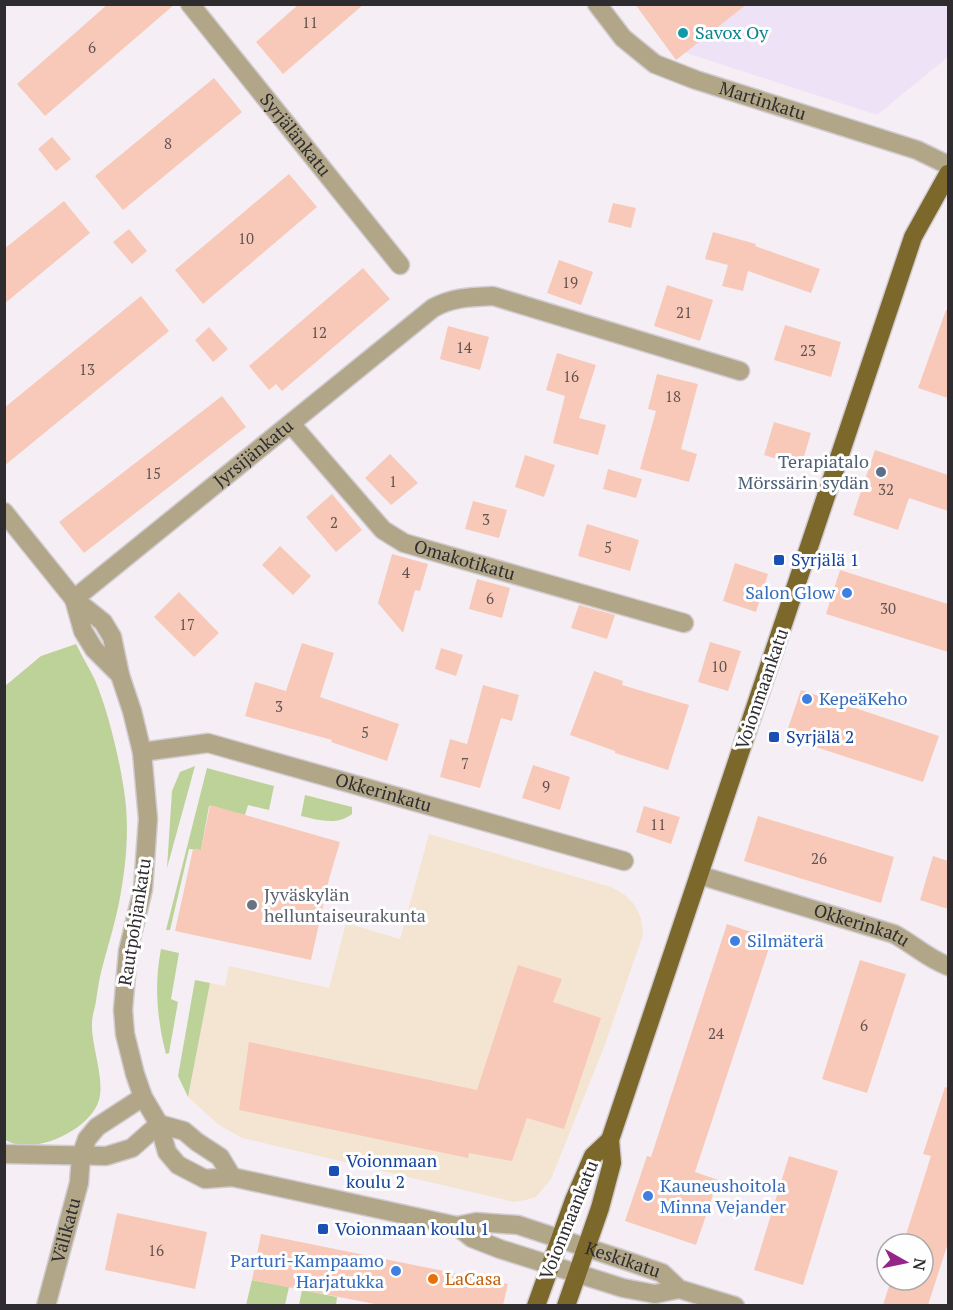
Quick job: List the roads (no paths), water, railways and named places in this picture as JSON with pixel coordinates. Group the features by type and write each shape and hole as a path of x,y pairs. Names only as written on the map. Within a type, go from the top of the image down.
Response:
{"main road":[{"name":"Voionmaankatu","path":"566,1305 600,1208 612,1163 610,1140 913,237 948,174"},
{"name":"Voionmaankatu","path":"536,1305 559,1238 593,1156 610,1140"}],"street":[{"name":"Syrjälänkatu","path":"190,4 400,265"},
{"name":"Martinkatu","path":"597,4 622,38 655,64 696,80 917,150 948,165"},
{"name":"Jyrsijänkatu","path":"74,599 445,301 464,297 493,296 740,371"},
{"name":"Omakotikatu","path":"291,424 383,531 404,543 684,623"},
{"name":"Rautpohjankatu","path":"4,512 74,599 83,631 94,649 120,675 142,752 148,819 143,889 128,951 123,1010 125,1034 143,1097"},
{"name":"Okkerinkatu","path":"142,752 208,743 624,861"},
{"name":"Okkerinkatu","path":"699,875 894,934 910,942 926,956 948,966"},
{"name":"Keskikatu","path":"143,1097 159,1124 167,1152 178,1165 205,1179 232,1177 457,1226 476,1222 518,1225 662,1273 679,1289 735,1305"},
{"path":"81,1156 87,1139 98,1127 143,1097"},
{"path":"4,1154 106,1156 132,1148 159,1124 184,1131 220,1157 232,1177"},
{"name":"Välikatu","path":"46,1305 79,1183 81,1156"},
{"name":"Keskikatu","path":"457,1226 472,1238 577,1275 622,1288 655,1294 679,1289"}],"place":[{"name":"Savox Oy","path":"683,33"},
{"name":"Terapiatalo Mörssärin sydän","path":"881,472"},
{"name":"Syrjälä 1","path":"779,560"},
{"name":"Salon Glow","path":"847,593"},
{"name":"KepeäKeho","path":"807,699"},
{"name":"Syrjälä 2","path":"774,737"},
{"name":"Jyväskylän helluntaiseurakunta","path":"252,905"},
{"name":"Silmäterä","path":"735,941"},
{"name":"Voionmaan koulu 2","path":"334,1171"},
{"name":"Kauneushoitola Minna Vejander","path":"648,1196"},
{"name":"Voionmaan koulu 1","path":"323,1229"},
{"name":"Parturi-Kampaamo Harjatukka","path":"396,1271"},
{"name":"LaCasa","path":"433,1279"}]}
